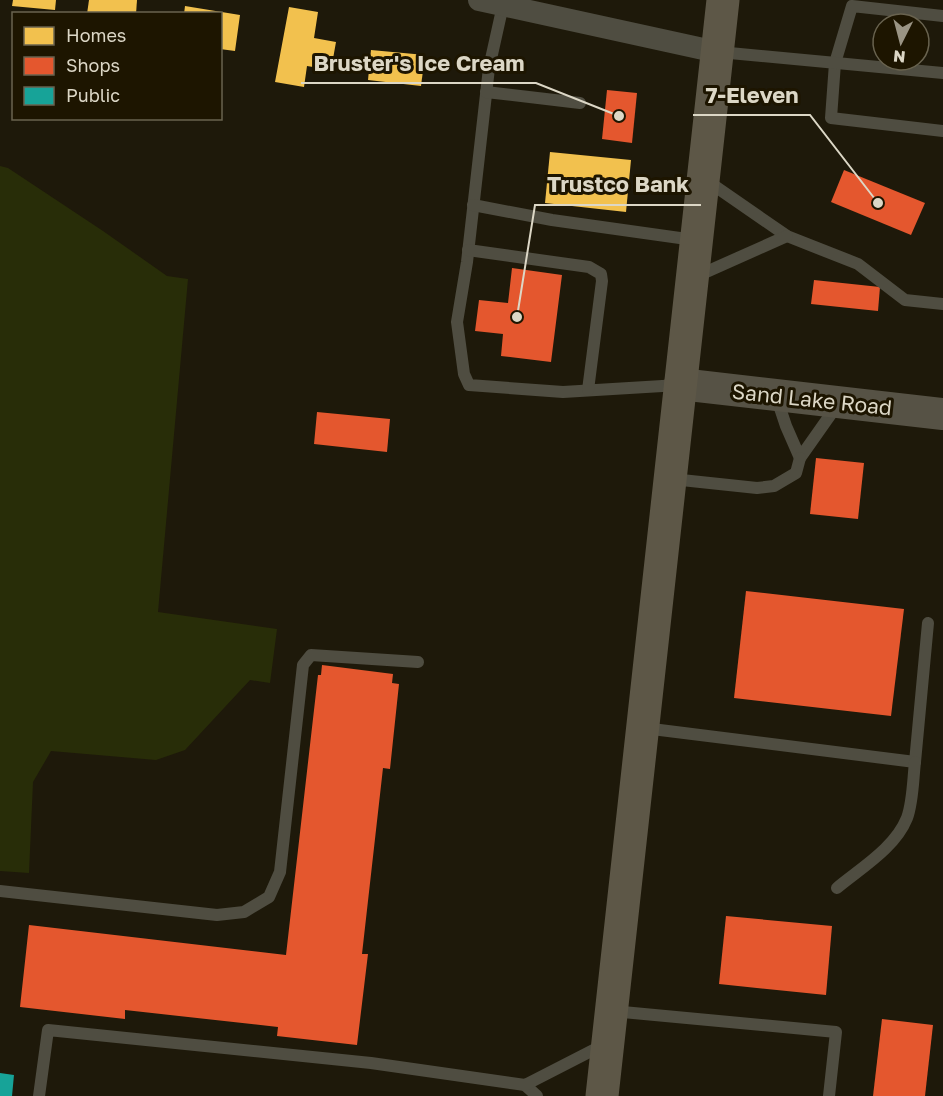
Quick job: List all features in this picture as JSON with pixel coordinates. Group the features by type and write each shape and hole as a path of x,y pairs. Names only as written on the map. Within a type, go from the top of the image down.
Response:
{"main road":[{"path":"602,1096 723,0"}],"street":[{"path":"479,0 717,52"},
{"name":"Sand Lake Road","path":"680,384 943,414"}],"lane":[{"path":"502,5 489,68 468,250 457,322 464,374 469,385 563,392 680,384"},
{"path":"943,16 852,6 835,63 831,118 943,131"},
{"path":"717,52 943,73"},
{"path":"486,92 580,103"},
{"path":"704,178 787,236 858,264 905,300 943,304"},
{"path":"473,205 552,220 696,240"},
{"path":"692,278 787,236"},
{"path":"468,250 589,267 601,274 588,390"},
{"path":"775,395 801,458"},
{"path":"670,479 757,488 774,486 796,473 801,458 839,402"},
{"path":"837,888 890,844 908,817 928,623"},
{"path":"0,891 217,915 244,912 269,897 280,872 303,665 310,655 418,662"},
{"path":"643,728 915,762"},
{"path":"525,1085 610,1027 836,1032 829,1096"},
{"path":"39,1096 48,1030 371,1063 525,1085 537,1096"}],"green space":[{"path":"0,166 8,168 167,276 188,279 158,612 277,629 270,683 250,680 185,750 156,760 51,751 33,782 29,873 0,871"}],"building: Homes":[{"path":"13,0 56,0 55,10 12,6"},
{"path":"89,0 137,0 136,12 87,12"},
{"path":"185,6 222,12 184,12"},
{"path":"289,7 318,12 314,38 336,42 331,70 307,66 304,87 275,82"},
{"path":"222,12 240,15 235,51 222,49"},
{"path":"371,50 425,55 421,86 368,80"},
{"path":"550,152 631,160 626,212 545,203"}],"building: Shops":[{"path":"607,90 637,93 632,143 602,139"},
{"path":"844,170 925,203 911,235 831,202"},
{"path":"512,268 562,275 551,362 501,356 503,334 475,331 479,300 508,303"},
{"path":"814,280 880,287 878,311 811,304"},
{"path":"317,412 390,419 387,452 314,444"},
{"path":"816,458 864,463 858,519 810,514"},
{"path":"746,591 904,609 891,716 734,698"},
{"path":"322,665 393,674 392,683 399,684 390,769 383,768 362,954 368,954 357,1045 277,1036 278,1027 125,1010 125,1019 20,1007 29,925 286,955 318,675 321,675"},
{"path":"726,916 832,926 826,995 719,984"},
{"path":"882,1019 933,1025 925,1096 873,1096"}],"building: Public":[{"path":"0,1073 14,1075 12,1096 0,1096"}],"place":[{"name":"Bruster's Ice Cream","path":"619,116"},
{"name":"7-Eleven","path":"878,203"},
{"name":"Trustco Bank","path":"517,317"}]}
